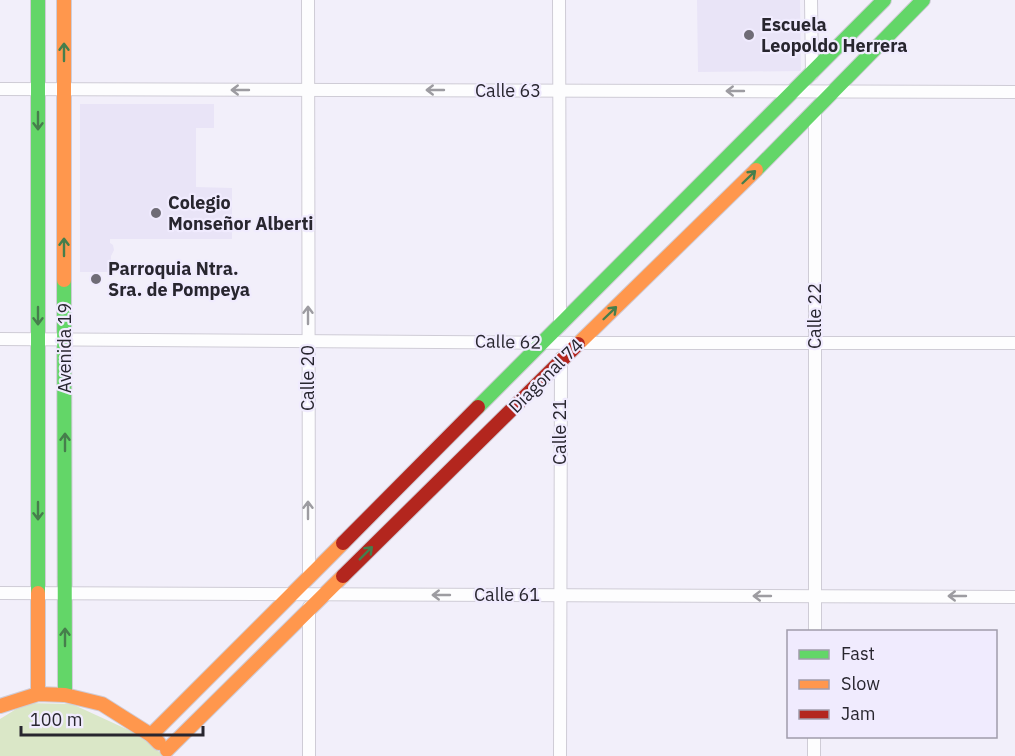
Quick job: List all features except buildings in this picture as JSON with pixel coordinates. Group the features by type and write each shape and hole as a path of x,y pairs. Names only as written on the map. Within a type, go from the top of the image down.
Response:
{"main road":[{"name":"Avenida 19","path":"38,0 38,694"},
{"name":"Avenida 19","path":"64,0 65,695"},
{"name":"Diagonal 74","path":"152,735 884,0"},
{"name":"Diagonal 74","path":"169,753 325,594 789,138 923,0"},
{"path":"0,706 38,694 65,695 102,705 152,735 169,753"}],"street":[{"name":"Calle 20","path":"308,0 309,756"},
{"name":"Calle 21","path":"559,0 560,756"},
{"name":"Calle 22","path":"811,0 815,111 814,630"},
{"name":"Calle 63","path":"0,89 1015,92"},
{"name":"Calle 62","path":"0,339 1015,343"},
{"name":"Calle 61","path":"0,593 1015,597"},
{"path":"814,738 814,756"}],"shaded area":[{"name":"Escuela Leopoldo Herrera","path":"697,0 800,0 801,71 698,72"},
{"name":"Colegio Monseñor Alberti","path":"80,104 214,104 214,128 196,128 196,187 232,188 232,239 110,239 114,250 111,256 111,272 80,272"}],"green space":[{"path":"26,703 72,704 146,738 163,756 0,756 0,719"}],"traffic: fast":[{"path":"38,0 38,593"},
{"path":"478,407 884,0"},
{"path":"756,170 923,0"},
{"path":"64,280 65,695"}],"traffic: slow":[{"path":"64,0 64,280"},
{"path":"578,344 756,170"},
{"path":"151,735 343,543"},
{"path":"167,750 343,576"},
{"path":"38,593 38,694"},
{"path":"0,706 38,694 65,695 102,704 151,735 159,743"}],"traffic: jam":[{"path":"343,576 578,344"},
{"path":"343,543 478,407"}],"place":[{"name":"Escuela Leopoldo Herrera","path":"749,35"},
{"name":"Colegio Monseñor Alberti","path":"156,213"},
{"name":"Parroquia Ntra. Sra. de Pompeya","path":"96,279"}]}
